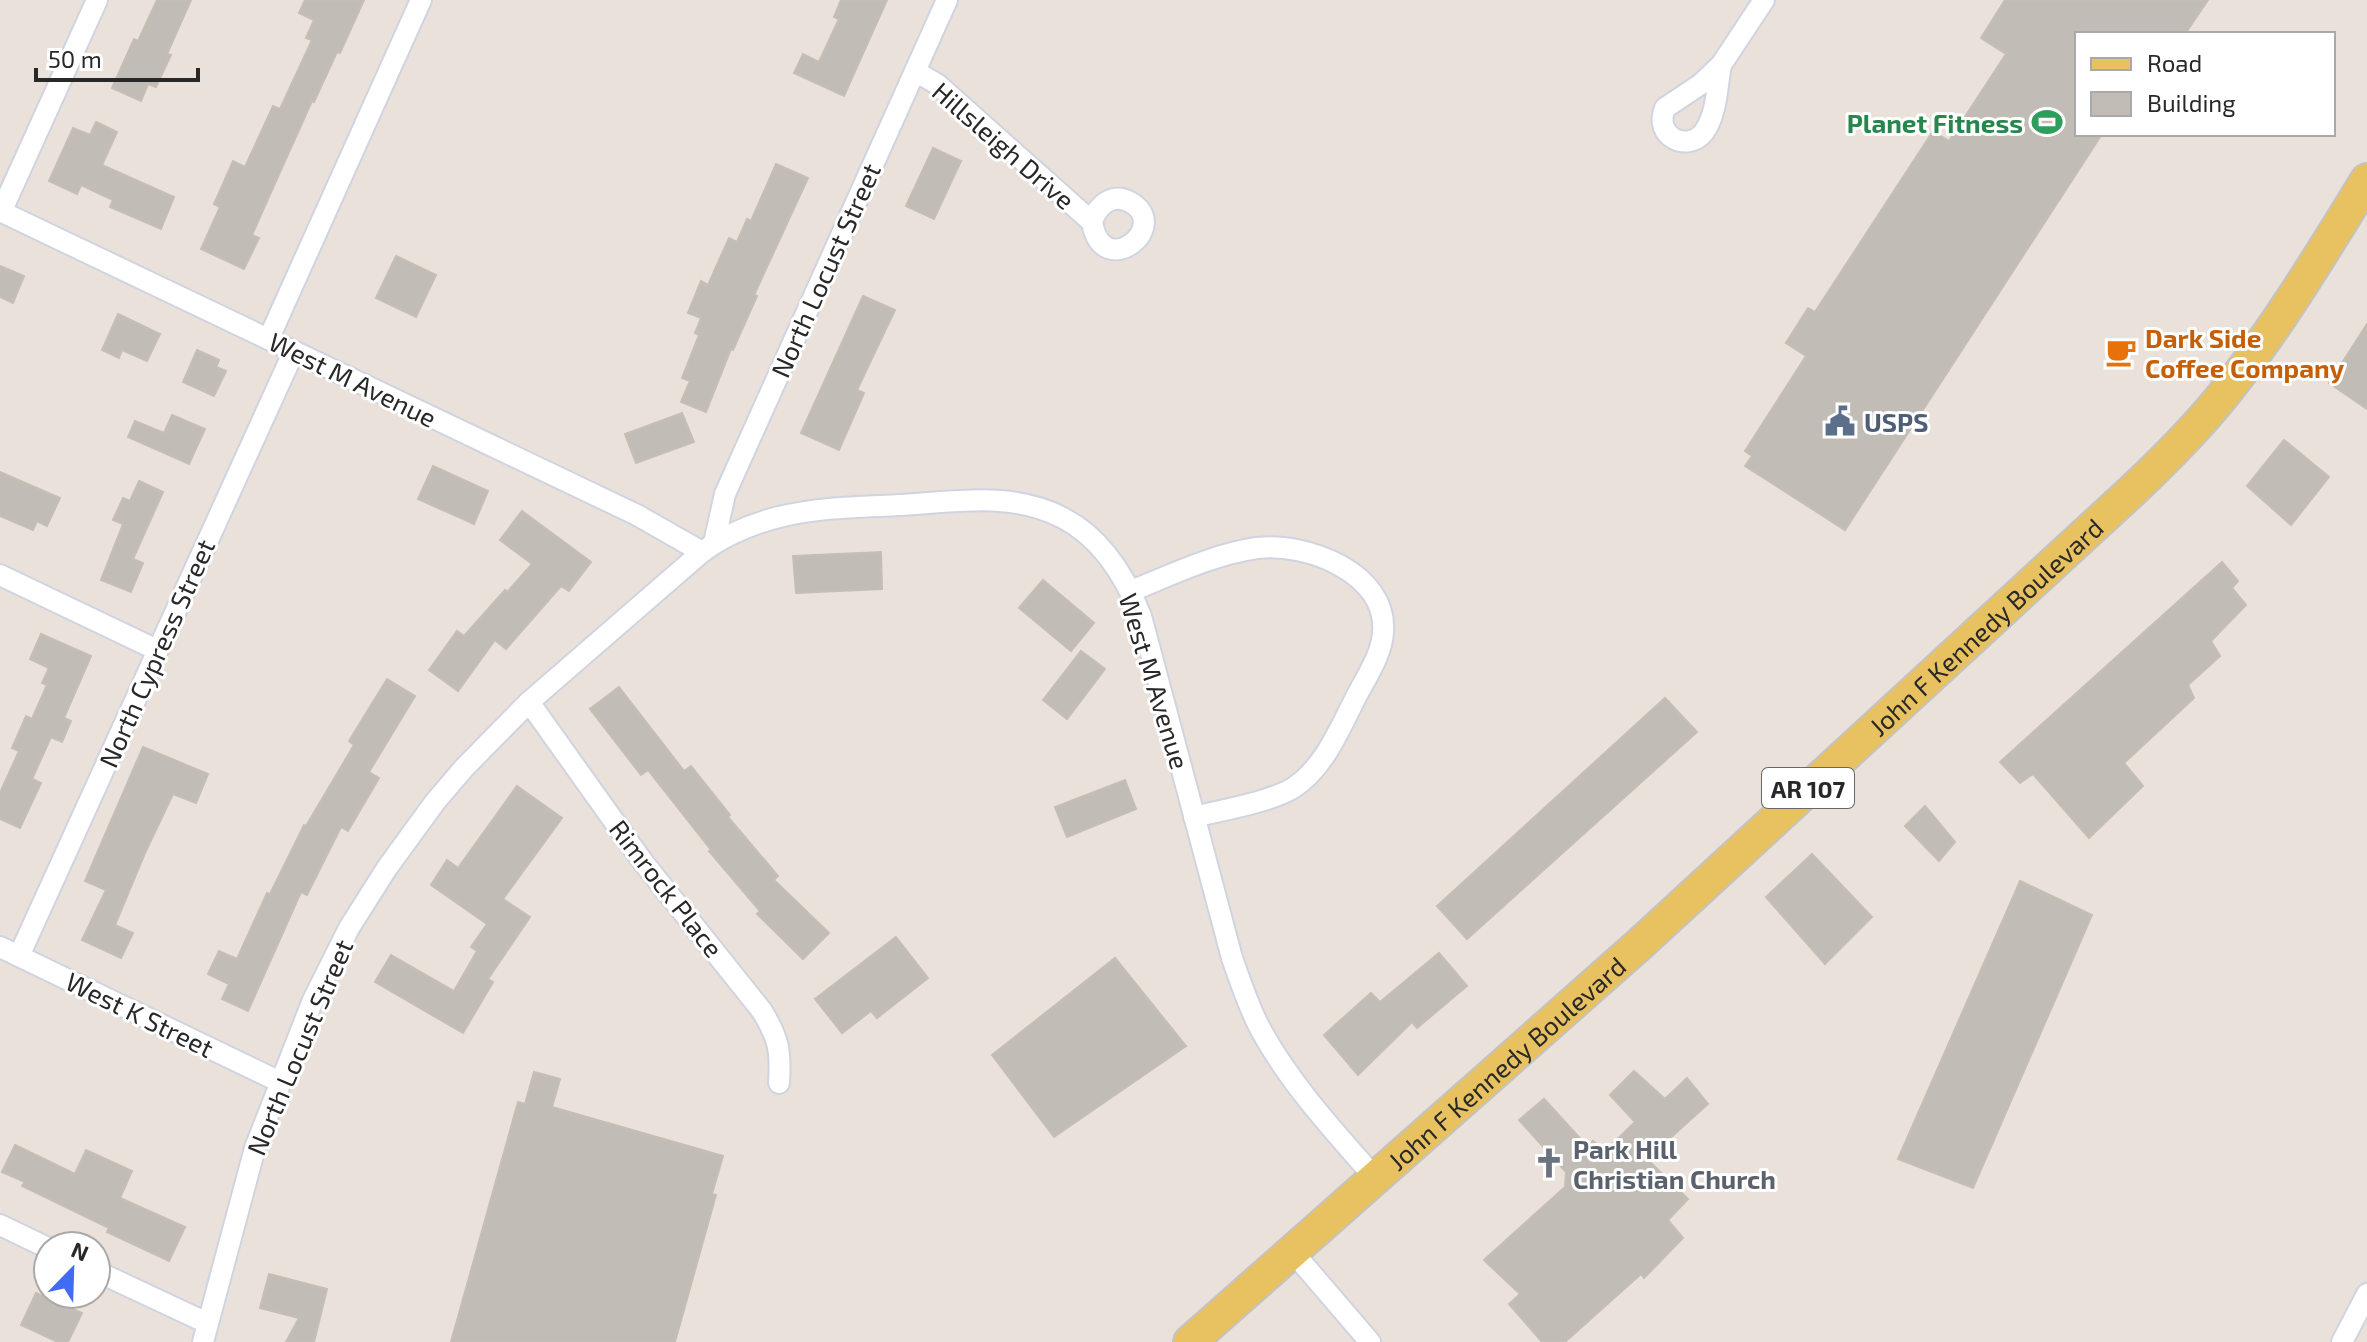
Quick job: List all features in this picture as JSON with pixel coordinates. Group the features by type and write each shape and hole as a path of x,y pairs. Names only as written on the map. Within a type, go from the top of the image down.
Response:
{"main road":[{"name":"John F Kennedy Boulevard","path":"1190,1342 1641,943 2189,435 2228,390 2281,317 2367,180"}],"street":[{"path":"1,212 97,0"},
{"path":"269,338 421,0"},
{"name":"North Locust Street","path":"205,1333 243,1187 313,1000 343,940 387,868 464,768 529,702 708,548 725,494 947,0"},
{"path":"1721,65 1764,0"},
{"name":"Hillsleigh Drive","path":"915,71 937,84 1092,222"},
{"name":"West M Avenue","path":"1,212 708,548 743,528 818,509 989,500 1026,504 1062,517 1090,537 1116,566 1141,616 1232,958 1261,1031 1292,1080 1375,1178"},
{"name":"North Cypress Street","path":"19,956 294,351"},
{"path":"1131,591 1208,561 1257,548 1280,548 1308,552 1339,563 1361,579 1381,613 1383,636 1374,663 1331,746 1316,767 1294,787 1277,795 1194,817"},
{"path":"0,575 157,650"},
{"name":"Rimrock Place","path":"529,702 643,862 762,1011 775,1032 781,1056 779,1083"},
{"name":"West K Street","path":"0,947 280,1082"},
{"path":"0,1225 32,1240"},
{"path":"1292,1251 1370,1342"},
{"path":"112,1280 205,1333"},
{"path":"2342,1342 2367,1294"}],"building":[{"path":"157,0 191,0 156,87 148,84 141,101 112,88 134,39 138,41"},
{"path":"305,0 364,0 340,53 337,52 312,101 276,181 252,235 259,238 244,269 201,249 220,207 214,204 233,161 245,167 273,106 280,109 312,40 306,38 314,20 299,13"},
{"path":"841,0 887,0 844,96 794,73 803,54 819,62 839,19 834,17"},
{"path":"2005,0 2208,0 2186,32 2075,32 2075,136 2101,136 1845,530 1745,466 1752,456 1745,451 1806,356 1786,343 1808,308 1815,312 1933,131 1949,141 2006,54 1981,38"},
{"path":"96,122 117,132 102,165 174,197 161,229 110,207 113,200 81,185 77,194 49,181 73,128 90,135"},
{"path":"933,148 961,161 934,219 906,206"},
{"path":"776,164 808,178 754,295 757,296 731,349 706,412 681,402 690,381 682,378 699,335 695,333 701,318 688,313 701,281 708,285 729,238 737,242 747,219 751,221"},
{"path":"396,256 436,275 416,317 376,298"},
{"path":"0,266 24,276 13,303 0,297"},
{"path":"863,296 895,310 857,390 864,393 839,450 801,433"},
{"path":"118,314 160,334 147,361 122,350 119,358 102,350"},
{"path":"2367,324 2367,409 2329,383"},
{"path":"197,350 219,360 216,367 226,371 214,396 183,382"},
{"path":"682,413 694,442 636,463 625,434"},
{"path":"172,415 205,429 189,464 128,437 135,421 164,433"},
{"path":"2284,440 2329,477 2291,525 2247,486"},
{"path":"433,466 488,491 474,524 418,499"},
{"path":"0,472 60,498 47,526 37,521 33,530 0,516"},
{"path":"139,481 163,492 133,559 143,563 131,592 101,580 123,524 113,520 123,498 130,501"},
{"path":"522,511 591,562 569,591 561,586 506,649 495,640 458,691 429,670 457,631 464,636 532,564 500,540"},
{"path":"881,552 882,589 796,593 793,556"},
{"path":"2222,562 2238,581 2232,588 2246,605 2211,641 2220,656 2188,685 2194,698 2124,763 2143,786 2089,838 2033,774 2020,783 2000,762"},
{"path":"1043,580 1094,623 1071,651 1019,608"},
{"path":"41,634 91,656 64,718 71,721 62,742 51,737 32,779 41,783 20,828 0,819 0,793 19,751 12,748 26,716 32,719 47,685 42,683 49,668 30,659"},
{"path":"1081,651 1105,669 1067,719 1043,700"},
{"path":"387,679 415,696 369,772 379,778 348,831 341,827 307,895 301,892 248,1011 222,999 229,984 208,974 219,951 237,959 267,893 270,894 304,825 354,745 349,741"},
{"path":"619,687 684,771 691,766 730,815 728,817 778,876 774,880 829,933 803,959 757,914 760,911 709,851 648,770 641,775 590,709"},
{"path":"1665,698 1697,732 1467,939 1437,906"},
{"path":"143,747 208,774 196,803 173,794 145,853 115,925 133,933 121,958 82,940 106,890 85,881"},
{"path":"1125,780 1136,809 1067,837 1055,807"},
{"path":"517,786 562,818 503,899 530,917 488,979 493,982 463,1033 375,982 391,955 454,991 477,951 471,947 487,924 431,885 447,860 458,868"},
{"path":"1925,806 1955,842 1939,861 1905,826"},
{"path":"1812,854 1872,917 1825,964 1766,897"},
{"path":"2020,881 2092,915 1973,1188 1898,1159"},
{"path":"896,937 928,978 877,1018 871,1011 842,1033 815,999"},
{"path":"1439,953 1467,986 1417,1028 1412,1022 1358,1075 1324,1035 1371,993 1380,1002"},
{"path":"1115,958 1186,1046 1054,1137 992,1055"},
{"path":"1634,1071 1665,1099 1687,1078 1708,1104 1647,1159 1688,1199 1668,1220 1683,1238 1644,1278 1641,1274 1565,1342 1542,1342 1509,1304 1520,1294 1484,1260 1565,1187 1566,1172 1519,1120 1544,1099 1588,1147 1593,1141 1605,1151 1635,1122 1610,1095"},
{"path":"534,1072 560,1079 552,1107 723,1156 712,1194 716,1195 675,1342 451,1342 518,1102 525,1104"},
{"path":"15,1145 75,1174 86,1150 132,1171 120,1198 185,1227 169,1261 112,1234 109,1228 22,1186 25,1182 2,1172"},
{"path":"269,1274 327,1289 314,1342 286,1342 299,1318 260,1308"},
{"path":"32,1302 32,1310 75,1310 82,1313 68,1342 58,1342 21,1325"}],"place":[{"name":"Planet Fitness","path":"2047,122"},
{"name":"Dark Side Coffee Company","path":"2121,352"},
{"name":"USPS","path":"1840,421"},
{"name":"Park Hill Christian Church","path":"1549,1163"}]}
